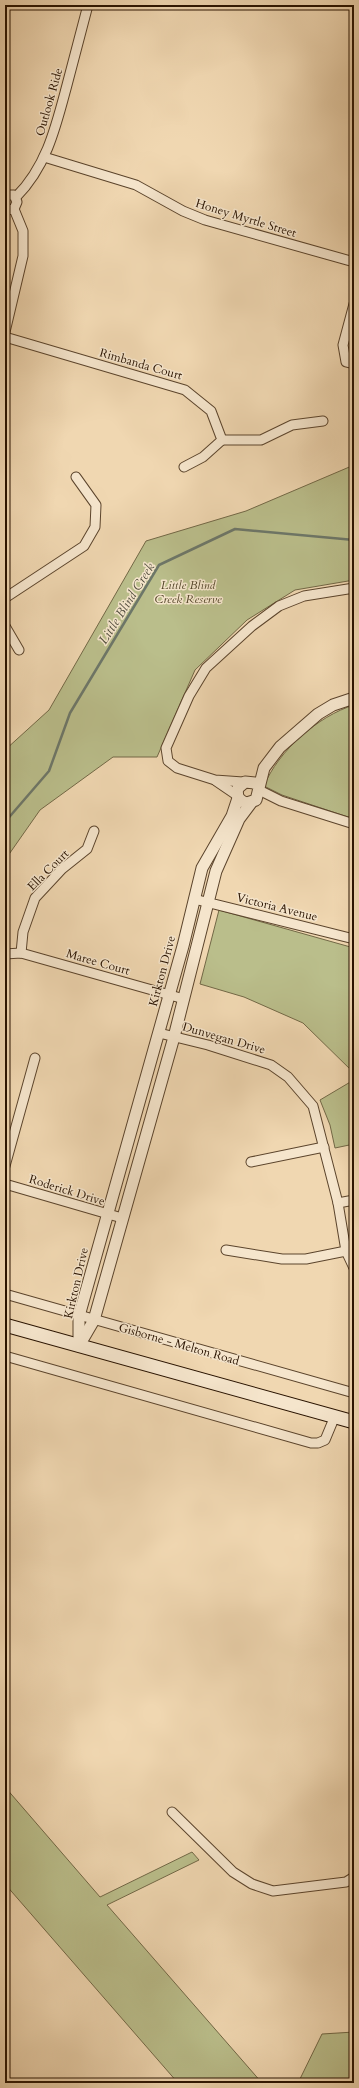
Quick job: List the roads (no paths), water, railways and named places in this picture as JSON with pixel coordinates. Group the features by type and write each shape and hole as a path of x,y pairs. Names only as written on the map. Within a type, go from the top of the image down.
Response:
{"main road":[{"path":"5,1325 354,1422"}],"street":[{"name":"Outlook Ride","path":"16,197 25,188 44,157 54,136 88,5"},
{"name":"Honey Myrtle Street","path":"44,157 136,184 183,211 205,220 354,262"},
{"path":"5,194 11,194 16,197 18,202 10,210 23,231 23,256 5,332"},
{"path":"354,304 343,345 346,362 354,364"},
{"name":"Rimbanda Court","path":"5,337 185,390 211,411 222,440"},
{"path":"184,467 203,457 222,440 261,440 292,426 323,422"},
{"path":"5,598 84,546 95,527 96,505 76,477"},
{"path":"354,588 304,596 279,606 252,626 206,668 189,696 166,748 168,761 177,768 215,780 255,783 259,789 281,801 354,824"},
{"path":"5,626 19,650"},
{"path":"238,797 238,788 264,768 280,747 307,723 333,704 354,698"},
{"path":"252,803 258,797 264,768"},
{"path":"215,780 244,803 270,800 281,801"},
{"name":"Kirkton Drive","path":"79,1346 80,1316 107,1214 159,1033 202,868 232,816 238,797"},
{"name":"Kirkton Drive","path":"79,1346 94,1320 174,1037 216,871 239,819 252,803"},
{"name":"Ella Court","path":"21,953 23,932 35,898 62,869 87,849 94,832"},
{"name":"Victoria Avenue","path":"194,899 354,939"},
{"name":"Maree Court","path":"5,954 21,953 184,998"},
{"name":"Dunvegan Drive","path":"159,1033 271,1065 288,1078 313,1106 338,1203 346,1251 354,1268"},
{"path":"5,1166 35,1058"},
{"path":"251,1162 324,1147"},
{"name":"Roderick Drive","path":"5,1184 122,1218"},
{"path":"338,1203 354,1200"},
{"path":"226,1250 282,1259 306,1259 346,1251"},
{"name":"Gisborne - Melton Road","path":"5,1294 354,1393"},
{"path":"5,1356 311,1443 318,1443 325,1440 335,1416"},
{"path":"172,1812 234,1872 252,1884 273,1891 346,1882 354,1877"}],"waterway":[{"name":"Little Blind Creek","path":"5,822 49,771 70,713 159,565 235,529 354,540"}],"park label":[{"name":"Little Blind Creek Reserve","path":"188,592"}]}
